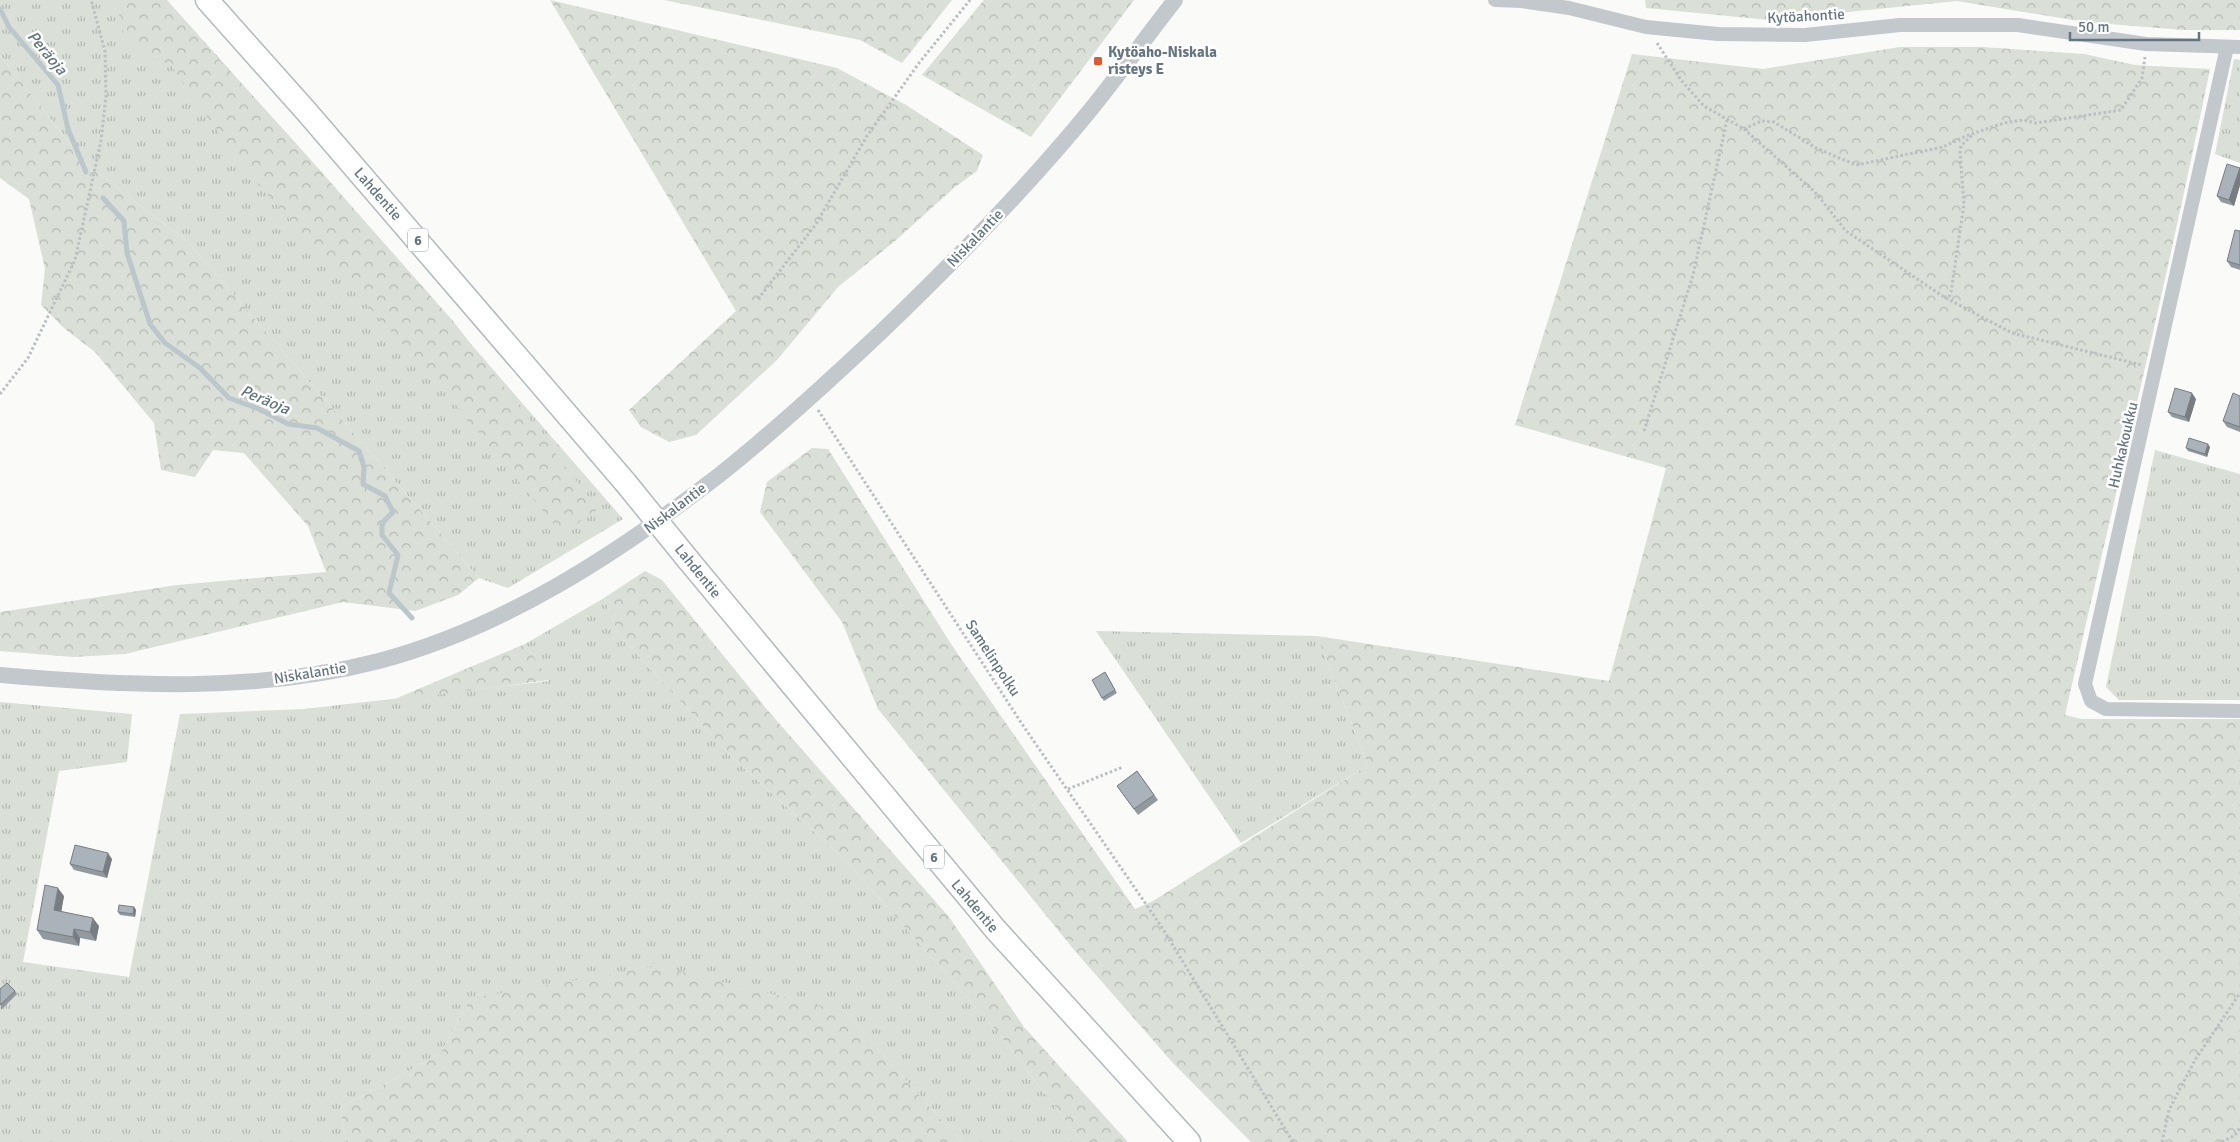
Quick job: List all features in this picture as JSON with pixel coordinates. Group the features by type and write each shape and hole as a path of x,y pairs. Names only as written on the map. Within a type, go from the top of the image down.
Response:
{"highway":[{"name":"Lahdentie","path":"207,0 306,111 625,482 996,930 1189,1142"}],"street":[{"name":"Niskalantie","path":"0,675 161,685 261,681 324,672 380,660 443,639 532,598 599,562 680,505 811,399 964,251 1020,191 1090,110 1175,0"},
{"name":"Kytöahontie","path":"1495,0 1522,1 1569,8 1646,27 1772,36 1805,35 1900,25 2018,25 2099,39 2146,44 2234,47"},
{"name":"Huhkakoukku","path":"2234,47 2157,367 2085,684 2091,700 2106,709 2240,711"}],"path":[{"path":"0,394 28,358 75,260 101,141 106,96 105,51 91,0"},
{"path":"758,299 816,224 867,136 919,63 970,0"},
{"path":"1646,27 1681,80 1704,106 1744,130 1815,192 1846,231 1944,297 2012,333 2157,367"},
{"path":"1744,130 1761,121 1774,122 1816,148 1856,165 1943,148 1972,134 2010,122 2023,120 2036,123 2121,110 2142,78 2146,44"},
{"path":"1644,431 1693,275 1727,120"},
{"path":"1944,297 1949,297 1951,292 1964,204 1961,146 1972,134"},
{"name":"Samelinpolku","path":"811,399 1022,724 1161,926 1293,1142"},
{"path":"1068,790 1123,767"},
{"path":"2162,1142 2169,1110 2195,1060 2240,993"},
{"path":"2222,1142 2234,1135 2240,1128"}],"green space":[{"path":"0,0 167,0 324,175 623,519 508,588 479,578 189,243 86,164 0,55"},
{"path":"116,0 165,0 292,139 453,321 598,509 562,534 436,381 244,169 170,64 148,57 124,37"},
{"path":"550,0 837,68 906,105 983,155 977,171 955,187 895,241 838,287 777,360 696,435 669,442 641,427 629,410 736,311"},
{"path":"664,0 952,0 902,63 860,40"},
{"path":"984,0 1134,0 1031,137 922,75"},
{"path":"1645,0 2240,0 2240,30 2183,30 2085,22 1957,1 1769,20 1646,8"},
{"path":"1900,47 1982,47 2084,54 2135,65 2210,69 2158,312 2065,715 2081,719 2240,719 2240,1142 1251,1142 1172,1062 1075,951 878,709 842,622 760,512 767,482 812,448 828,449 951,644 1135,909 1153,901 1368,765 1317,636 1609,681 1666,468 1515,425 1632,54 1763,69"},
{"path":"0,55 86,164 189,243 479,578 458,595 415,611 343,602 125,654 73,657 0,651 0,612 177,585 326,572 308,526 244,453 213,450 195,477 161,470 154,423 95,352 65,329 41,305 45,269 29,199 0,178"},
{"path":"2234,59 2240,60 2240,163 2215,154"},
{"path":"2155,450 2240,474 2240,700 2119,700 2106,687"},
{"path":"645,571 662,580 770,713 949,917 1024,1027 1128,1142 1085,1142 1079,1138 995,1029 848,863 734,759 619,635 604,598"},
{"path":"604,598 619,635 734,759 848,863 995,1029 1079,1138 1085,1142 961,1142 845,1012 471,998 440,1054 340,1108 346,1142 0,1142 0,702 132,714 127,762 59,771 23,962 129,977 180,714 304,709 549,681 525,644"},
{"path":"1096,631 1317,636 1368,765 1241,843"},
{"path":"525,644 549,680 390,701"},
{"path":"658,966 845,1012 961,1142 346,1142 340,1108 440,1054 471,998"}],"building":[{"path":"2227,164 2240,168 2229,200 2217,196"},
{"path":"2235,230 2240,231 2240,265 2227,261"},
{"path":"2175,388 2192,393 2185,417 2168,412"},
{"path":"2233,393 2240,396 2240,427 2223,421"},
{"path":"2189,438 2208,444 2205,454 2186,448"},
{"path":"1105,672 1115,690 1102,698 1092,680"},
{"path":"1137,771 1154,795 1134,809 1117,786"},
{"path":"75,845 108,853 103,872 70,864"},
{"path":"45,885 58,888 54,910 93,918 90,932 74,929 73,937 37,930"},
{"path":"119,905 134,907 133,914 118,912"},
{"path":"7,983 15,991 0,1005 0,989"}],"waterway":[{"name":"Peräoja","path":"0,9 9,27 58,85 68,129 86,172"},
{"name":"Peräoja","path":"103,198 124,221 127,253 150,324 165,343 200,368 229,398 259,409 288,424 317,428 359,451 364,467 363,484 385,496 393,512 382,523 382,535 398,555 389,593 412,618"}],"place":[{"name":"Kytöaho-Niskala risteys E","path":"1098,61"}]}
